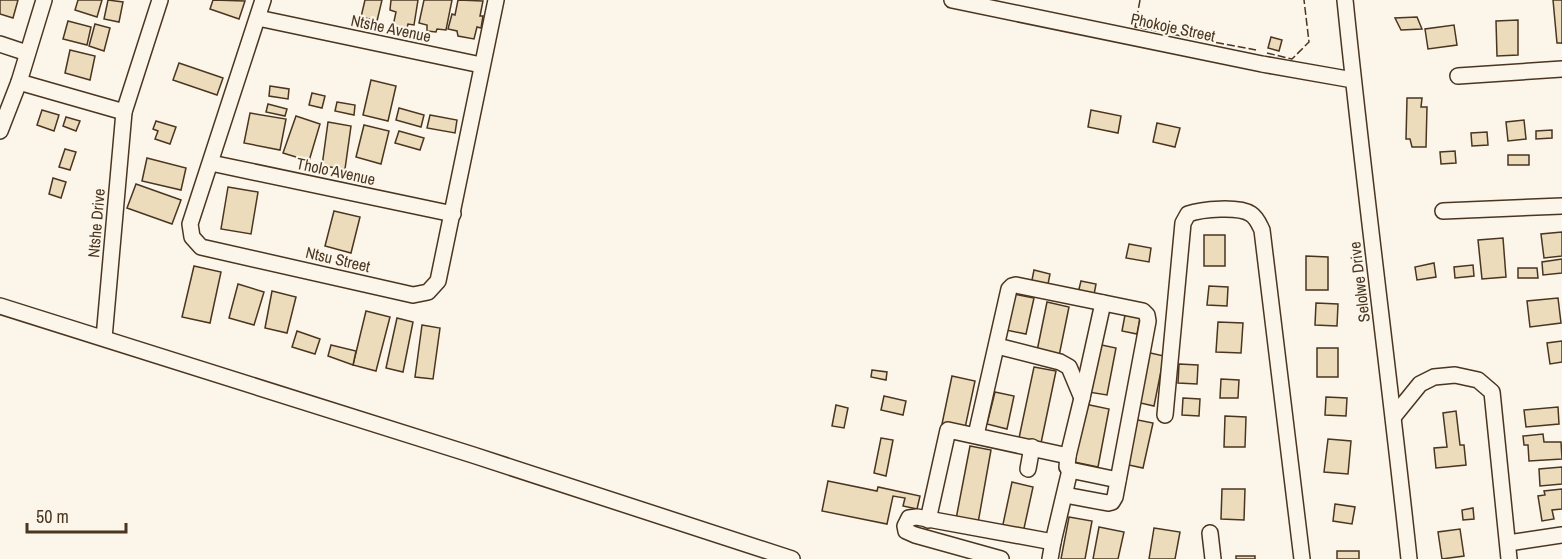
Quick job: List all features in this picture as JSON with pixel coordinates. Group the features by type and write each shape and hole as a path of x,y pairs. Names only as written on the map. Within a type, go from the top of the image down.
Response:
{"street":[{"path":"0,131 19,82 44,0"},
{"name":"Ntshe Drive","path":"104,338 124,111 160,0"},
{"name":"Ntsu Street","path":"263,0 190,224 192,237 201,247 413,295 428,292 438,281 496,0"},
{"name":"Phokoje Street","path":"952,0 1353,80"},
{"name":"Selolwe Drive","path":"1345,0 1409,559"},
{"name":"Ntshe Avenue","path":"258,18 482,65"},
{"path":"0,44 27,53"},
{"path":"1458,76 1562,69"},
{"path":"19,82 124,111"},
{"name":"Tholo Avenue","path":"211,163 453,214"},
{"path":"1443,211 1562,206"},
{"path":"1165,416 1183,223 1188,214 1197,211 1242,210 1250,213 1257,219 1262,230 1302,559"},
{"path":"976,435 1009,289 1012,286 1143,311 1148,321 1115,497 1112,502 1108,503 1065,495"},
{"path":"1050,559 1103,303"},
{"path":"0,306 473,454 792,559"},
{"path":"997,346 1059,362 1069,367 1082,398"},
{"path":"1394,416 1420,384 1434,377 1455,375 1478,381 1492,392 1509,559"},
{"path":"928,520 948,430 1032,447 1118,480"},
{"path":"1028,469 1032,447"},
{"path":"1002,559 906,531 905,526 909,518 917,517 1053,542"},
{"path":"977,552 982,528"},
{"path":"1210,533 1213,559"},
{"path":"1508,543 1562,535"}],"building":[{"path":"0,0 18,0 13,18 0,14"},
{"path":"78,0 102,0 97,17 75,10"},
{"path":"108,0 123,2 119,22 104,19"},
{"path":"213,0 245,1 239,19 210,9"},
{"path":"365,0 382,0 377,21 361,17"},
{"path":"391,0 418,0 414,25 408,24 407,28 393,26 396,12 390,10"},
{"path":"424,0 452,0 446,30 427,31 427,25 419,23"},
{"path":"458,0 483,1 480,16 483,16 481,28 477,27 474,39 458,36 457,31 448,29 452,14 455,15"},
{"path":"1553,0 1562,0 1562,43 1557,43"},
{"path":"1417,17 1422,29 1401,30 1395,18"},
{"path":"1518,20 1518,55 1497,56 1496,21"},
{"path":"68,21 91,27 87,45 63,39"},
{"path":"95,24 110,28 104,51 89,46"},
{"path":"1454,25 1457,45 1428,49 1425,29"},
{"path":"1271,37 1282,40 1279,51 1268,48"},
{"path":"70,50 95,56 90,80 65,73"},
{"path":"179,63 223,78 217,95 173,80"},
{"path":"371,80 396,86 388,121 363,115"},
{"path":"270,86 289,89 288,99 269,96"},
{"path":"312,93 325,96 322,108 309,105"},
{"path":"1407,98 1422,98 1421,107 1427,107 1426,147 1412,147 1410,139 1406,139"},
{"path":"337,102 355,105 354,115 335,111"},
{"path":"268,104 287,109 285,116 266,112"},
{"path":"399,108 424,115 421,127 396,120"},
{"path":"42,110 59,115 54,131 37,125"},
{"path":"1091,110 1121,116 1118,133 1088,127"},
{"path":"250,113 286,119 280,150 244,143"},
{"path":"430,115 457,120 455,133 427,128"},
{"path":"296,116 320,124 309,161 283,153"},
{"path":"66,117 80,121 76,131 63,126"},
{"path":"1524,120 1526,139 1508,141 1506,122"},
{"path":"156,121 176,127 170,144 155,139 158,131 153,129"},
{"path":"328,122 351,126 345,169 322,166"},
{"path":"1157,123 1180,128 1175,147 1153,142"},
{"path":"364,125 389,131 381,164 356,157"},
{"path":"1552,130 1552,138 1536,139 1536,131"},
{"path":"399,131 424,138 420,150 395,143"},
{"path":"1487,132 1488,145 1472,146 1471,133"},
{"path":"65,149 76,152 70,170 59,167"},
{"path":"1455,151 1456,163 1441,164 1440,152"},
{"path":"1508,155 1529,155 1529,165 1508,165"},
{"path":"147,158 186,168 181,190 142,181"},
{"path":"53,178 66,182 61,198 49,194"},
{"path":"136,184 181,200 172,224 127,208"},
{"path":"228,187 258,192 251,234 221,229"},
{"path":"334,211 360,217 351,253 325,246"},
{"path":"1562,232 1562,256 1544,258 1541,234"},
{"path":"1204,235 1225,235 1225,266 1204,266"},
{"path":"1503,238 1506,277 1482,279 1478,240"},
{"path":"1129,244 1151,248 1149,262 1126,258"},
{"path":"1306,256 1328,257 1328,290 1306,290"},
{"path":"1562,259 1562,273 1543,275 1542,262"},
{"path":"1434,263 1436,277 1417,280 1415,267"},
{"path":"1473,265 1474,276 1455,278 1454,267"},
{"path":"194,266 221,272 210,323 182,317"},
{"path":"1518,268 1537,268 1538,278 1518,278"},
{"path":"1034,270 1050,274 1047,289 1031,285"},
{"path":"1081,281 1096,284 1093,300 1077,297"},
{"path":"238,284 264,292 254,325 229,318"},
{"path":"1209,286 1228,287 1227,306 1207,305"},
{"path":"272,291 296,297 287,333 265,328"},
{"path":"1014,294 1034,298 1026,334 1006,330"},
{"path":"1558,298 1561,323 1530,327 1527,301"},
{"path":"1047,302 1069,307 1059,356 1037,351"},
{"path":"1316,303 1338,304 1337,326 1315,325"},
{"path":"366,311 390,317 376,371 353,365"},
{"path":"1125,315 1140,318 1137,334 1122,331"},
{"path":"397,318 413,322 403,372 386,368"},
{"path":"1218,322 1243,323 1241,353 1216,352"},
{"path":"422,325 440,328 433,379 415,377"},
{"path":"297,331 320,339 315,354 292,347"},
{"path":"1562,341 1562,362 1550,364 1547,343"},
{"path":"1097,344 1116,348 1107,395 1088,392"},
{"path":"331,345 356,351 353,365 328,356"},
{"path":"1317,348 1338,348 1338,377 1317,377"},
{"path":"1146,352 1164,356 1154,406 1136,402"},
{"path":"1179,364 1198,365 1197,384 1178,383"},
{"path":"1034,367 1056,371 1041,443 1019,438"},
{"path":"872,370 887,372 886,380 871,377"},
{"path":"952,376 975,381 965,428 942,424"},
{"path":"1221,379 1239,380 1238,398 1220,398"},
{"path":"995,392 1014,396 1007,429 987,424"},
{"path":"884,396 906,401 903,415 881,410"},
{"path":"1326,397 1347,398 1346,416 1325,415"},
{"path":"1183,398 1200,399 1199,416 1182,415"},
{"path":"1085,404 1109,409 1098,467 1074,462"},
{"path":"836,405 848,408 844,428 832,426"},
{"path":"1558,407 1559,424 1526,427 1524,410"},
{"path":"1456,411 1460,445 1464,445 1466,465 1436,468 1434,448 1447,447 1443,413"},
{"path":"1225,416 1246,417 1245,447 1224,447"},
{"path":"1133,419 1153,423 1143,468 1124,464"},
{"path":"1543,434 1544,442 1561,442 1562,459 1529,461 1528,445 1524,445 1523,436"},
{"path":"881,438 893,440 886,476 874,473"},
{"path":"1328,439 1351,441 1348,474 1324,472"},
{"path":"970,446 991,450 978,523 956,519"},
{"path":"1562,467 1562,484 1540,486 1539,469"},
{"path":"828,481 877,491 878,487 920,496 917,509 903,506 905,498 893,496 887,524 822,511"},
{"path":"1012,482 1033,487 1023,533 1002,529"},
{"path":"1222,489 1245,489 1244,520 1221,519"},
{"path":"1562,489 1562,509 1552,510 1554,519 1542,521 1538,496 1545,495 1544,491"},
{"path":"1335,504 1355,507 1352,524 1333,521"},
{"path":"1473,508 1474,519 1463,520 1462,510"},
{"path":"1069,517 1092,521 1085,559 1061,559"},
{"path":"1099,527 1124,532 1118,559 1093,559"},
{"path":"1154,528 1180,532 1175,559 1149,559"},
{"path":"1460,529 1464,556 1442,559 1438,532"},
{"path":"1337,551 1359,551 1359,559 1337,559"},
{"path":"1236,556 1255,556 1255,559 1236,559"}],"fence":[{"path":"1140,0 1135,27 1256,50"},
{"path":"1267,53 1292,59 1309,42 1304,0"}]}
